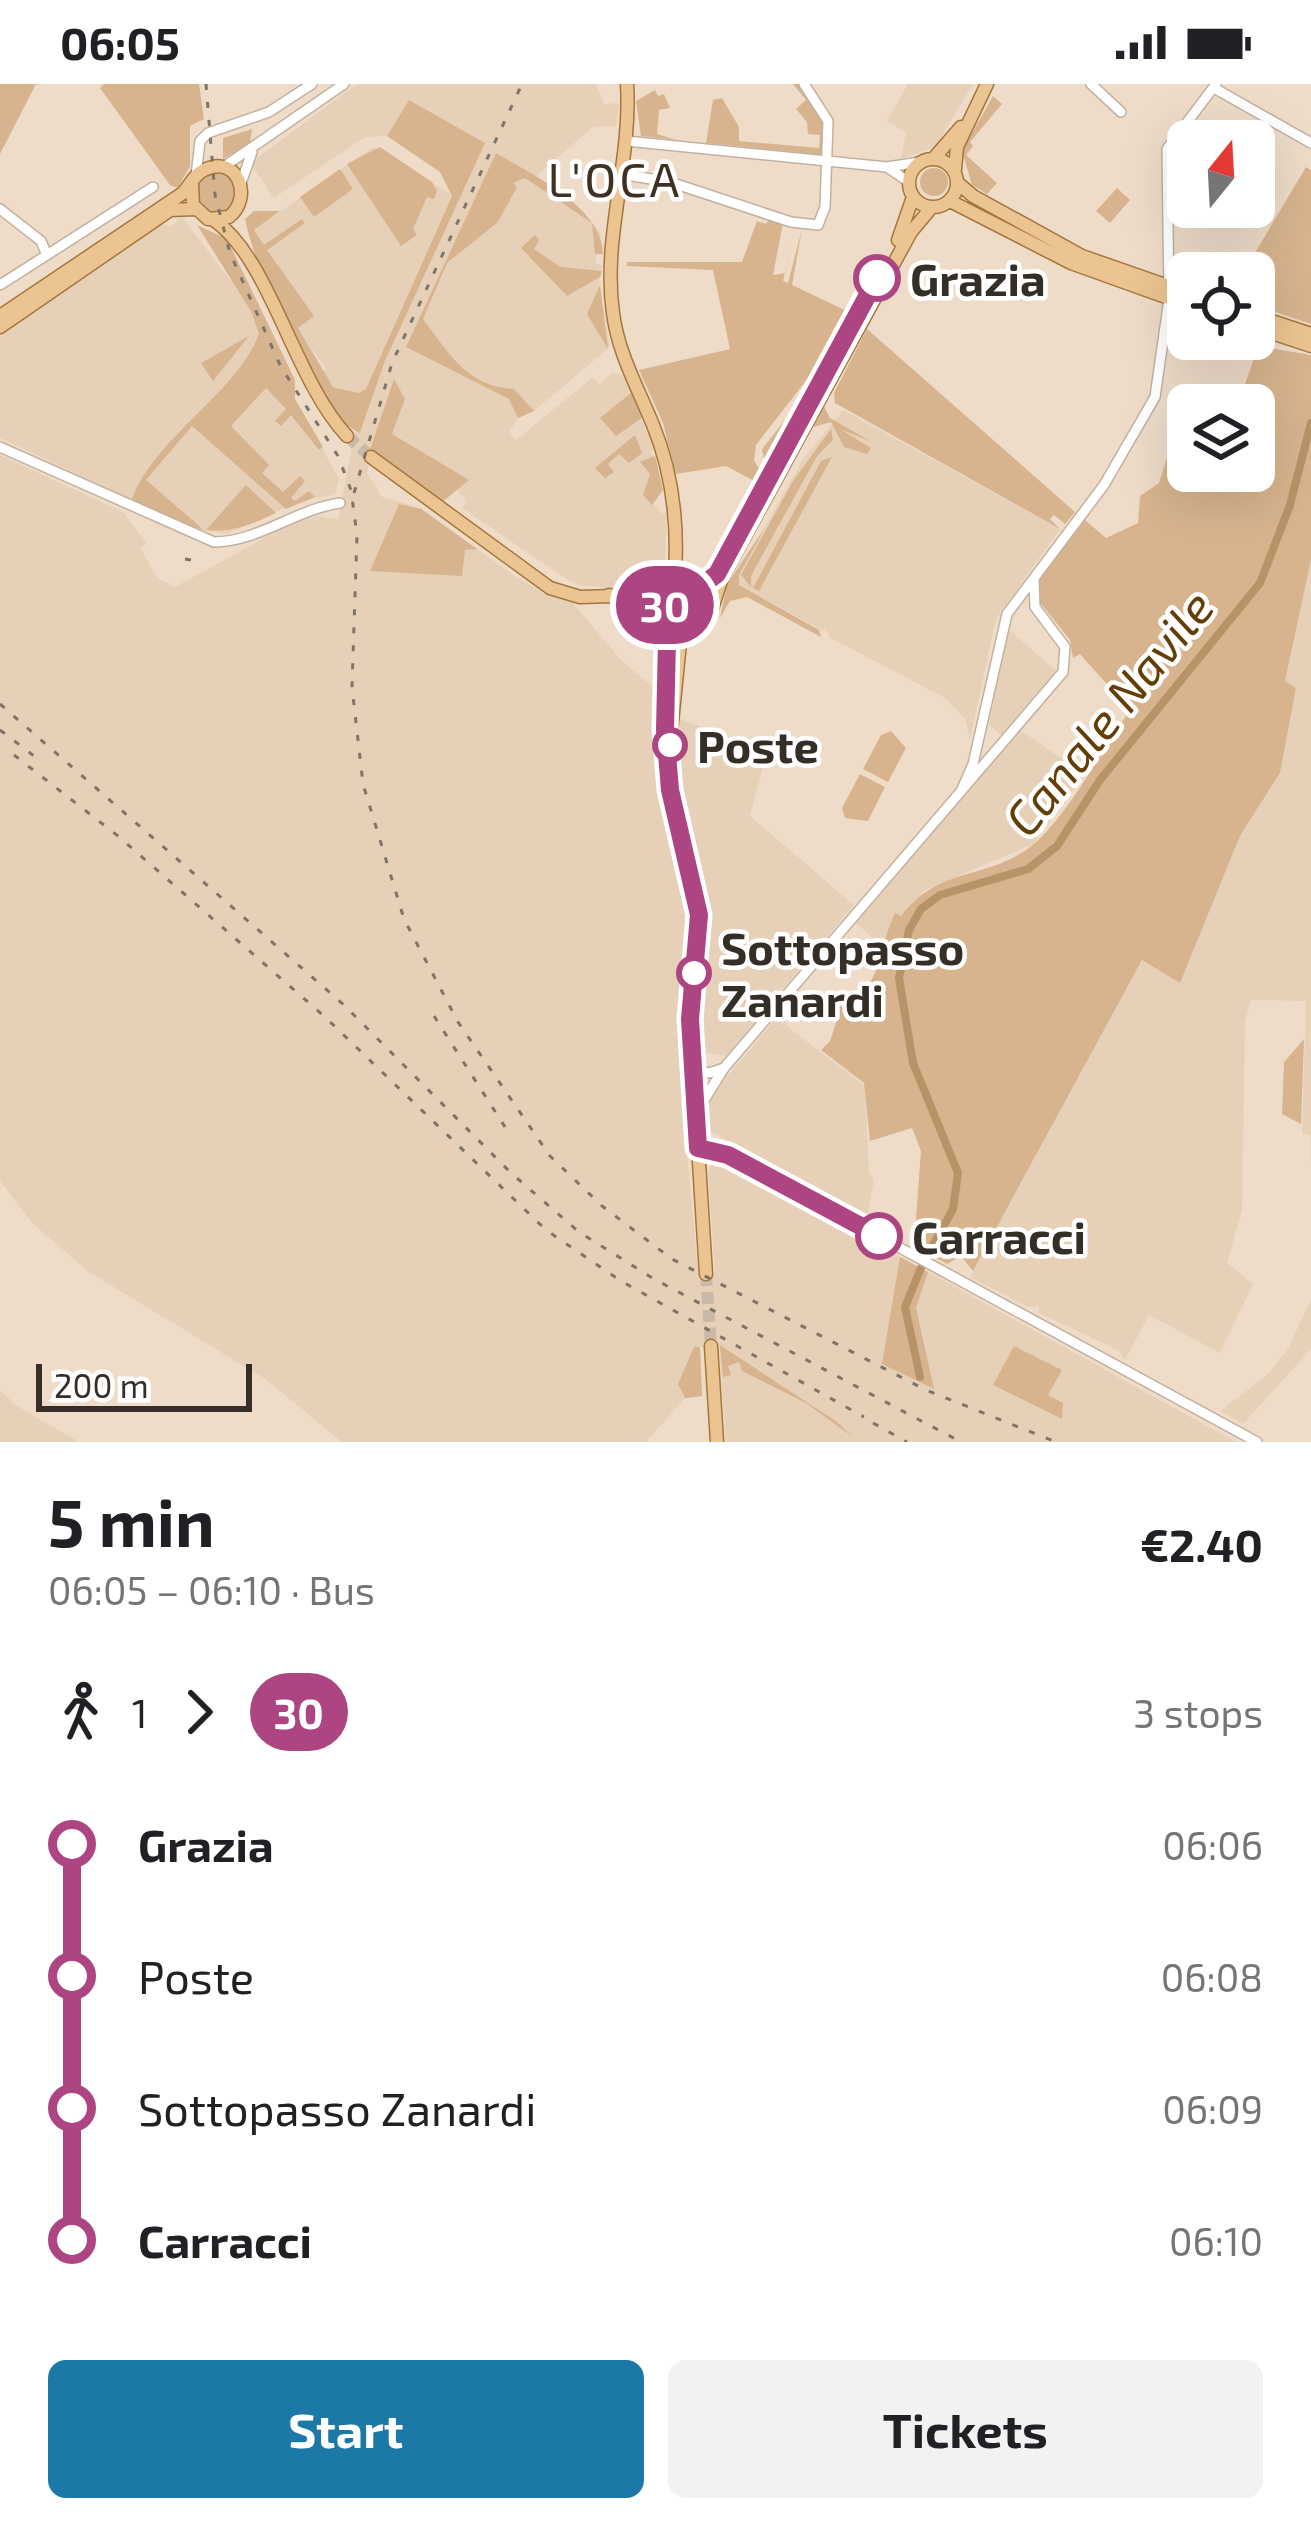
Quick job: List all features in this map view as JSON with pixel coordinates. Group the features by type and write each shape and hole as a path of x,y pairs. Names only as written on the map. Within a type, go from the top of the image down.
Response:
{"main road":[{"path":"628,84 626,141 614,218 613,316 662,452 676,519 667,615 665,710 670,745"},
{"path":"370,457 538,579 638,599 717,574 901,234 914,197 909,182 969,116 987,84"},
{"path":"950,201 969,116"},
{"path":"927,160 956,177 973,196 1082,256 1167,292"},
{"path":"0,316 219,167 241,183 238,210 244,251 316,399 347,436"},
{"path":"194,180 195,209"},
{"path":"914,197 932,207"},
{"path":"706,1274 691,994 699,915 670,790 676,652 692,630 708,621 712,602 908,238 932,207 950,201 1071,263 1167,292"},
{"path":"0,327 180,206 214,220 244,251"},
{"path":"214,220 238,210"},
{"path":"1275,322 1311,334"},
{"path":"1275,334 1311,346"},
{"path":"676,556 712,602"},
{"path":"638,599 692,630"},
{"path":"711,1346 717,1442"}],"street":[{"path":"194,180 208,133 253,119 312,84"},
{"path":"200,151 219,167 256,148 344,84"},
{"path":"620,174 670,182 816,226 824,210 827,118 804,84"},
{"path":"1091,84 1120,112"},
{"path":"1167,252 1166,157 1215,86 1311,143"},
{"path":"253,119 270,138"},
{"path":"626,141 887,166 927,160"},
{"path":"241,183 256,148"},
{"path":"887,166 909,182"},
{"path":"0,285 152,187"},
{"path":"0,209 41,242 46,253"},
{"path":"962,789 978,741 999,632 1012,605 1104,485 1150,406 1162,373 1167,306"},
{"path":"0,447 202,540 236,540 304,510 340,502"},
{"path":"1035,608 1036,574"},
{"path":"696,1114 724,1068 1066,667 1060,637 1035,608 1021,601 1012,605"},
{"path":"978,741 995,751"},
{"path":"693,1069 709,1073 724,1068"},
{"path":"698,1148 728,1155 1257,1442"}],"shaded area":[{"path":"0,84 36,84 0,154"},
{"path":"104,84 199,84 204,119 190,126 190,166 178,188 170,185 100,88"},
{"path":"357,84 596,84 604,104 619,103 616,126 593,127 534,178 577,207 600,231 603,254 596,255 596,263 602,265 599,284 610,347 534,411 518,418 509,432 516,440 593,377 599,384 613,372 623,375 654,449 649,454 655,456 663,490 653,504 663,514 667,511 664,585 653,592 578,585 462,508 466,501 458,491 374,441 367,473 382,497 421,508 509,572 546,595 572,602 622,661 658,691 661,806 688,922 680,1004 682,1095 698,1272 715,1273 708,1170 716,1160 900,1257 883,1363 920,1344 916,1308 928,1272 1236,1442 726,1442 719,1345 700,1347 702,1396 685,1398 646,1442 342,1442 265,1379 89,1272 32,1223 0,1181 0,455 123,512 147,543 140,548 158,578 175,587 294,522 317,516 338,519 355,431 361,432 385,361 484,143 409,100 387,136 365,137 274,198 251,165 254,160"},
{"path":"793,84 800,84 823,118 825,155 706,143 713,100 722,98 739,127 739,141 819,148 820,135 808,134 807,122 796,109 806,100"},
{"path":"908,84 973,84 935,147 901,159 906,133 887,121"},
{"path":"655,90 658,96 664,94 670,108 659,110 657,134 676,140 641,136 636,101"},
{"path":"993,96 1002,104 970,142 973,146 966,155 997,183 987,194 972,185 962,151"},
{"path":"409,100 485,143 385,361 360,433 343,421 307,370 274,302 245,219 254,211 280,211 254,230 264,245 302,219 305,223 267,250 314,316 298,328 333,387 359,393 366,389 452,196 440,172 387,136"},
{"path":"252,129 250,143 223,159 223,138"},
{"path":"373,147 452,195 366,390 359,393 333,387 322,372 326,369 297,328 313,317 254,230"},
{"path":"380,147 432,182 437,191 434,199 427,197 413,229 417,235 401,246 347,164"},
{"path":"496,153 578,207 591,221 600,237 603,254 595,254 592,223 525,178 513,183 517,187 498,222 447,263 423,319 471,375 514,389 534,411 518,418 509,399 406,347"},
{"path":"1306,167 1311,170 1311,324 1275,312 1275,252 1255,252 1270,228 1275,228 1275,219"},
{"path":"934,168 944,172 948,182 944,192 934,196 924,192 920,182 924,172"},
{"path":"340,169 353,189 314,217 300,197"},
{"path":"216,172 231,178 237,193 231,208 216,214 201,208 195,193 201,178"},
{"path":"1117,188 1130,200 1110,223 1096,211"},
{"path":"182,217 243,297 295,380 295,399 339,479 335,495 303,500 227,534 193,528 0,438 0,334 160,224 171,226"},
{"path":"769,219 783,223 773,275 785,273 783,281 788,283 802,229 792,285 851,313 832,347 756,445 754,461 763,475 758,483 726,466 676,474 663,423 639,370 730,349 713,270 627,266 627,262 742,262 757,221 766,224"},
{"path":"197,225 227,239 295,380 295,399 323,447 319,450 291,415 281,426 275,421 286,409 266,388 231,426 269,465 262,473 283,492 300,476 305,481 291,498 295,501 309,491 315,497 286,509 192,426 146,480 203,529 132,499 159,455 233,376 259,334 252,313"},
{"path":"535,235 539,240 534,249 560,267 602,271 600,277 567,296 521,248"},
{"path":"600,285 608,349 587,314"},
{"path":"867,329 1075,512 1065,524 1054,515 1050,519 1060,529 835,403 834,393"},
{"path":"249,336 213,381 201,363"},
{"path":"1275,349 1311,355 1311,560 1285,681 1296,688 1280,773 1240,836 1180,983 1142,960 973,1271 961,1256 947,1264 914,1246 921,1151 912,1128 870,1141 864,1083 821,1050 830,1041 838,1017 827,1010 845,1005 868,986 895,913 901,916 944,882 1023,852 1052,825 1094,766 1130,710 1080,654 1073,658 1070,640 1038,600 1039,578 1085,520 1106,538 1138,523 1140,496 1159,483 1167,458 1167,492 1275,492 1275,384 1245,384 1253,360 1275,360"},
{"path":"394,379 405,399 392,434 469,480 441,503 370,450"},
{"path":"809,391 766,469 762,449"},
{"path":"631,393 643,417 616,436 600,418"},
{"path":"823,404 830,418 872,442 840,429 871,448 867,454 844,447 831,422 810,428"},
{"path":"843,410 1060,529 996,619 970,739 965,719 947,699 829,637 826,627 823,631 734,582 803,459"},
{"path":"831,429 833,440 817,456 751,576 751,587 741,575 793,481"},
{"path":"635,435 642,453 629,463 619,454 608,464 614,472 605,478 595,468"},
{"path":"655,456 663,490 652,505 643,495 650,474 640,462"},
{"path":"832,457 759,591 753,588 821,461"},
{"path":"246,485 276,513 235,529 206,530"},
{"path":"399,504 421,509 477,549 465,550 462,576 370,571"},
{"path":"766,526 739,575 739,585 819,630 821,637 747,597 730,601 720,618 727,584"},
{"path":"1311,560 1311,1167 1310,1135 1302,1134 1306,1001 1251,1000 1245,1022 1242,1210 1227,1263 1253,1284 1220,1353 1149,1315 1125,1360 1118,1350 1039,1313 1039,1306 1028,1307 970,1277 1142,960 1180,982 1240,836 1280,773 1296,688 1285,681"},
{"path":"689,590 701,595 706,607 701,619 689,624 677,619 672,607 677,595"},
{"path":"1008,629 1056,671 1001,735 989,725"},
{"path":"680,719 767,751 750,816 854,905 726,1056 702,1052 710,915 681,792"},
{"path":"1020,730 1084,774 1033,844 925,890 900,916 895,913 883,945 879,944 856,923"},
{"path":"891,731 906,748 888,782 863,769 881,735"},
{"path":"860,774 885,787 868,821 845,818 842,808"},
{"path":"781,1013 788,1027 865,1086 869,1172 874,1180 867,1219 704,1128 706,1101"},
{"path":"1304,1039 1301,1124 1282,1114 1284,1062"},
{"path":"900,1257 928,1272 916,1308 934,1389 882,1364"},
{"path":"1311,1299 1311,1349 1243,1424 1220,1411 1266,1376 1288,1349"},
{"path":"720,1345 837,1422 853,1437 806,1403 742,1371 739,1362 728,1366 731,1375 723,1377"},
{"path":"1014,1346 1062,1370 1048,1395 1063,1403 1062,1419 993,1385"},
{"path":"694,1347 700,1347 702,1396 685,1398 678,1384"},
{"path":"0,1390 17,1406 79,1442 0,1442"}],"waterway":[{"name":"Canale Navile","path":"928,1254 953,1209 958,1173 913,1063 899,978 909,930 921,909 940,895 1028,869 1057,846 1100,780 1260,583 1290,505 1311,423"},
{"name":"Canale Navile","path":"920,1377 905,1307 921,1268"}],"tunnel":[{"path":"347,436 371,457"},
{"path":"706,1274 711,1346"}],"railway":[{"path":"206,84 215,195 230,253 281,367 338,456 351,490 357,535 352,687 363,784 404,919 458,1022 550,1156 602,1206 672,1259 926,1390 1056,1442"},
{"path":"354,493 392,363 522,84"},
{"path":"185,559 191,560"},
{"path":"0,704 344,1005 511,1173 579,1232 654,1279 961,1442"},
{"path":"0,730 38,759"},
{"path":"14,755 118,836 325,1017 546,1230 621,1281 864,1417"},
{"path":"434,1016 505,1127"},
{"path":"873,1423 907,1442"}],"bus line":[{"name":"30","path":"877,278 717,574 701,586 680,584 668,595 665,730 670,745 670,790 699,915 690,1019 698,1148 728,1155 879,1236"}],"place":[{"name":"Grazia","path":"877,278"},
{"name":"Poste","path":"670,745"},
{"name":"Sottopasso Zanardi","path":"694,973"},
{"name":"Carracci","path":"879,1236"}],"district":[{"name":"L'OCA","path":"615,178"}]}
